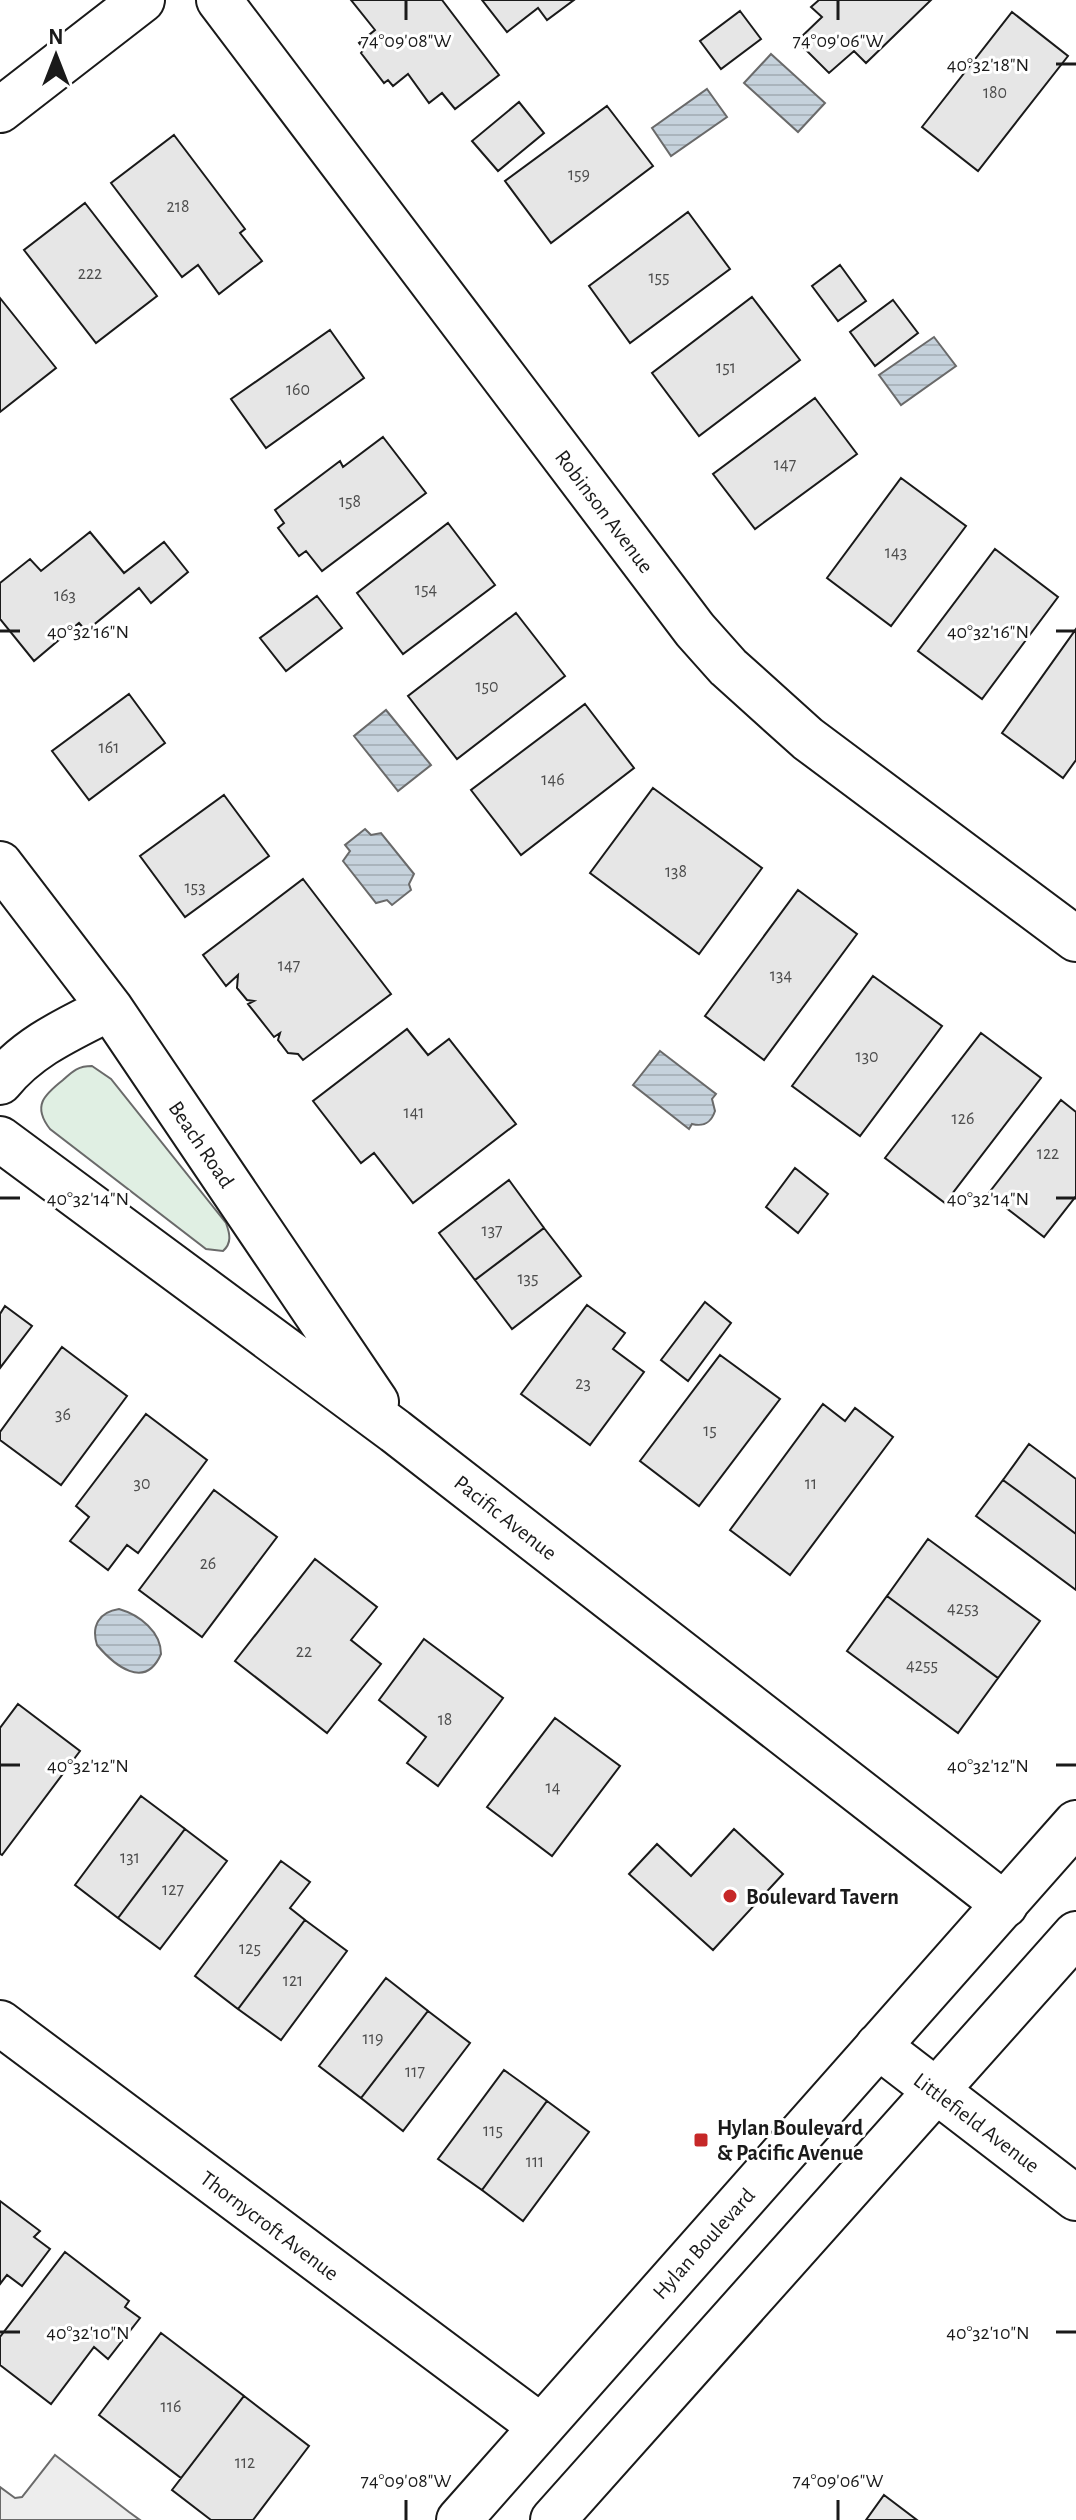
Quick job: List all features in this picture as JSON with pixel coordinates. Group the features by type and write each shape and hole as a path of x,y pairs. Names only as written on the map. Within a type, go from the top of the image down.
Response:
{"street":[{"path":"0,110 142,0"},
{"name":"Robinson Avenue","path":"219,0 695,630 728,667 808,739 1076,939"},
{"name":"Beach Road","path":"0,864 110,1008 395,1431"},
{"path":"0,1082 19,1060 45,1041 110,1008"},
{"name":"Pacific Avenue","path":"0,1139 395,1431 1005,1905"},
{"name":"Hylan Boulevard","path":"459,2520 1076,1823"},
{"path":"553,2520 1076,1934"},
{"name":"Thornycroft Avenue","path":"0,2023 540,2426"},
{"name":"Littlefield Avenue","path":"878,2046 1076,2198"}],"green space":[{"path":"92,1066 111,1079 226,1223 229,1238 223,1251 206,1249 50,1129 41,1107 46,1096 73,1072"}],"shaded area":[{"path":"771,54 825,103 798,132 744,83"},
{"path":"707,89 727,117 671,156 652,128"},
{"path":"934,337 956,366 901,405 879,375"},
{"path":"386,710 431,765 398,791 354,736"},
{"path":"365,829 371,835 381,833 414,874 409,884 411,890 392,905 387,900 376,903 343,861 350,851 345,845"},
{"path":"660,1051 716,1094 712,1099 715,1111 706,1123 692,1124 689,1129 633,1085"},
{"path":"119,1609 142,1620 157,1639 161,1654 147,1671 129,1671 97,1645 95,1632 98,1621 106,1613"},
{"path":"55,2455 140,2520 0,2520 0,2487 15,2498 22,2497"}],"building":[{"path":"351,0 442,0 499,75 455,109 442,93 429,103 408,74 393,86 388,80 384,83 361,53 364,49 359,43 375,30"},
{"path":"482,0 574,0 547,20 538,8 507,32"},
{"path":"819,0 931,0 866,63 854,51 829,73 797,41 822,17 811,7"},
{"path":"740,11 761,39 721,69 700,41"},
{"path":"1012,12 1068,56 978,171 922,127"},
{"path":"519,102 544,133 498,171 472,141"},
{"path":"607,106 653,166 551,243 505,181"},
{"path":"174,135 245,229 240,233 262,261 219,294 198,265 182,277 111,183"},
{"path":"85,203 157,296 96,343 24,250"},
{"path":"688,212 730,269 630,343 589,286"},
{"path":"840,265 866,301 838,321 812,286"},
{"path":"752,297 800,360 699,436 652,373"},
{"path":"0,298 56,368 0,412"},
{"path":"893,300 918,333 875,366 850,332"},
{"path":"330,330 364,378 266,448 231,399"},
{"path":"815,398 857,454 755,529 713,474"},
{"path":"383,437 426,493 322,571 306,551 299,556 278,528 284,523 275,510 340,461 343,467"},
{"path":"901,478 966,526 891,626 827,578"},
{"path":"448,523 495,585 403,654 357,593"},
{"path":"90,532 124,573 164,542 188,572 151,603 139,588 86,631 79,623 34,661 0,619 0,583 30,559 41,571"},
{"path":"995,549 1058,597 982,699 918,651"},
{"path":"317,596 342,628 286,671 260,638"},
{"path":"516,613 565,676 457,759 408,696"},
{"path":"1076,629 1076,760 1063,778 1002,733"},
{"path":"129,694 165,743 89,800 52,751"},
{"path":"585,704 634,768 521,855 471,790"},
{"path":"653,788 762,868 699,954 590,873"},
{"path":"224,795 269,856 185,917 140,856"},
{"path":"303,879 391,994 303,1060 298,1054 288,1053 278,1040 280,1033 274,1037 248,1004 254,1001 247,1000 237,988 238,975 226,986 203,955"},
{"path":"798,890 857,934 764,1060 705,1016"},
{"path":"873,976 942,1026 860,1136 792,1086"},
{"path":"407,1029 428,1055 449,1039 516,1124 413,1203 374,1153 361,1163 313,1101"},
{"path":"981,1033 1041,1078 945,1203 885,1158"},
{"path":"1061,1100 1076,1112 1076,1196 1044,1237 988,1194"},
{"path":"795,1168 828,1194 798,1233 766,1207"},
{"path":"509,1180 544,1228 475,1280 439,1233"},
{"path":"544,1228 581,1276 512,1329 475,1280"},
{"path":"705,1302 731,1323 688,1381 661,1360"},
{"path":"587,1305 625,1333 613,1349 644,1372 590,1445 521,1394"},
{"path":"5,1306 32,1326 0,1368 0,1314"},
{"path":"62,1347 127,1396 61,1485 0,1440 0,1432"},
{"path":"720,1355 780,1399 699,1506 640,1461"},
{"path":"823,1404 845,1421 855,1408 893,1437 790,1575 730,1530"},
{"path":"146,1414 207,1460 138,1553 127,1545 108,1570 70,1541 89,1517 76,1506"},
{"path":"1029,1444 1076,1479 1076,1534 1003,1480"},
{"path":"1003,1480 1076,1534 1076,1590 976,1516"},
{"path":"214,1490 277,1537 202,1637 139,1590"},
{"path":"928,1539 1040,1621 998,1678 887,1596"},
{"path":"315,1559 377,1607 351,1640 381,1664 327,1733 235,1661"},
{"path":"887,1596 998,1678 958,1733 847,1651"},
{"path":"424,1639 503,1698 438,1786 407,1763 426,1737 379,1700"},
{"path":"18,1704 80,1751 2,1855 0,1728"},
{"path":"555,1718 620,1766 552,1856 487,1807"},
{"path":"141,1796 185,1829 118,1918 75,1885"},
{"path":"185,1829 227,1861 160,1949 118,1918"},
{"path":"734,1829 783,1874 713,1950 629,1874 657,1844 691,1876"},
{"path":"281,1861 310,1882 290,1908 305,1920 238,2009 195,1976"},
{"path":"305,1920 347,1951 281,2040 238,2009"},
{"path":"386,1978 428,2011 361,2098 319,2066"},
{"path":"428,2011 470,2043 403,2131 361,2098"},
{"path":"504,2070 547,2101 482,2190 438,2159"},
{"path":"547,2101 589,2132 523,2221 482,2190"},
{"path":"0,2201 40,2231 34,2237 50,2249 22,2286 7,2275 0,2284"},
{"path":"65,2252 129,2301 125,2307 140,2318 108,2359 94,2347 51,2404 0,2365 0,2337"},
{"path":"161,2333 244,2396 181,2478 99,2415"},
{"path":"244,2396 309,2446 253,2520 211,2520 172,2490"},
{"path":"884,2495 917,2520 866,2520"}],"place":[{"name":"Boulevard Tavern","path":"730,1896"},
{"name":"Hylan Boulevard & Pacific Avenue","path":"701,2140"}]}
